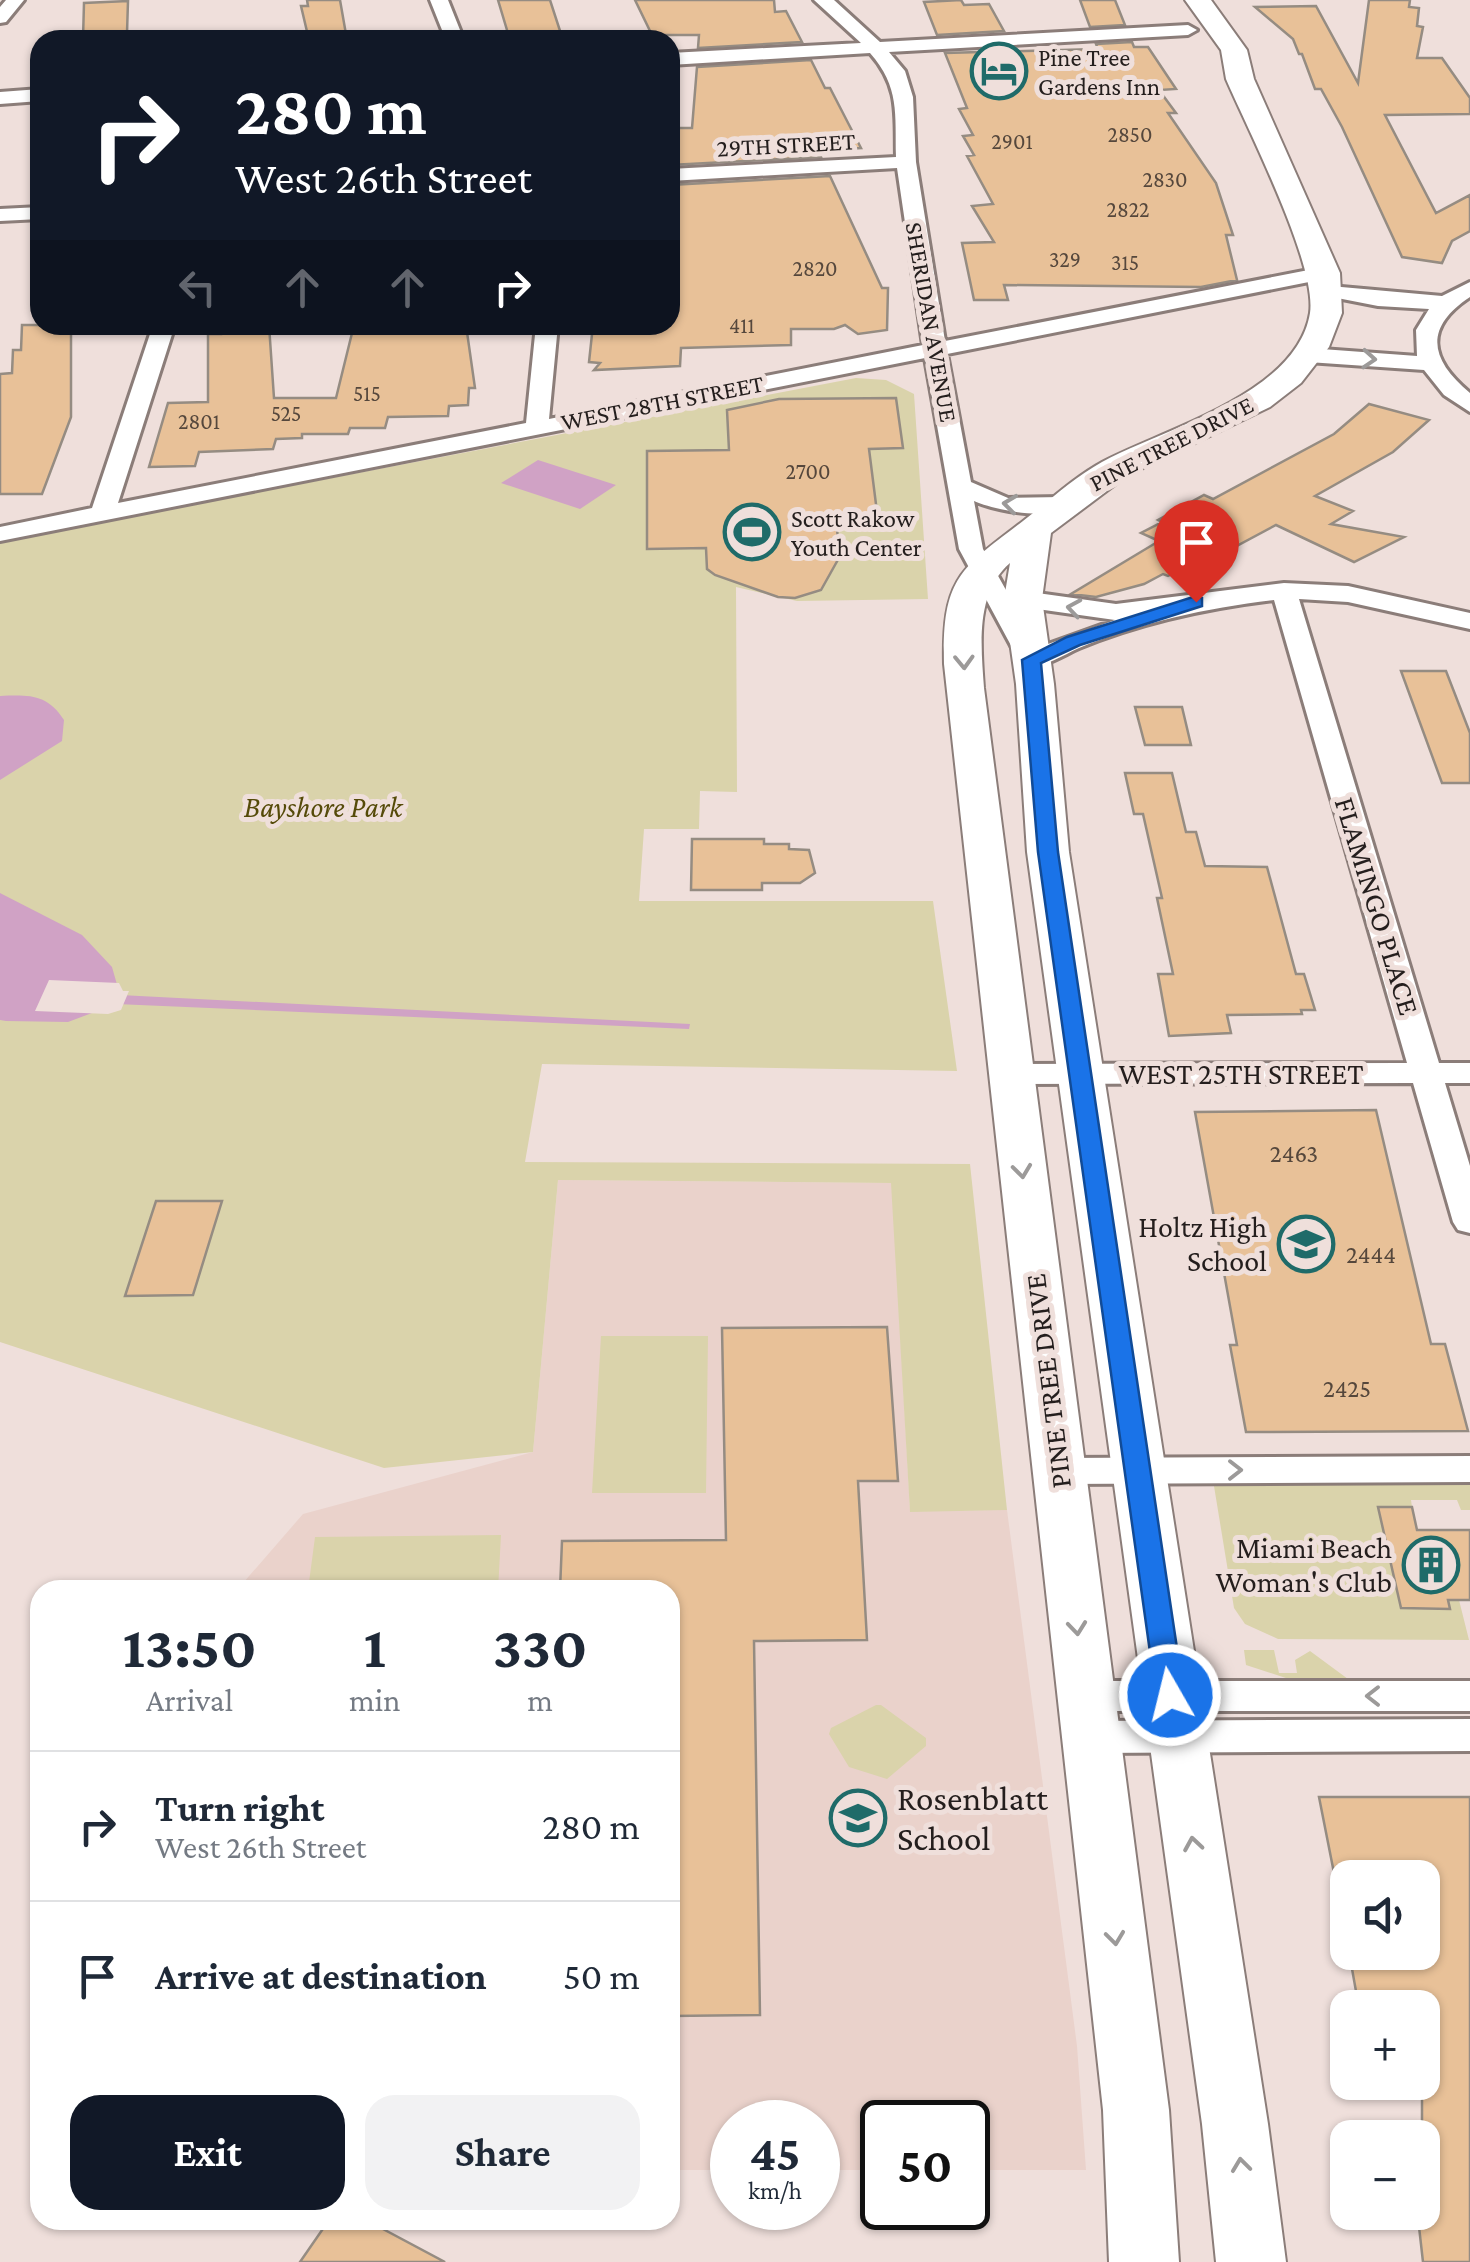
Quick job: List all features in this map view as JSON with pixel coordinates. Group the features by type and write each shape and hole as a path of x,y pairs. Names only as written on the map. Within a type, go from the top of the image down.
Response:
{"main road":[{"path":"1198,0 1234,50 1240,78 1326,282"},
{"path":"1170,6 1188,30 1240,78"},
{"name":"PINE TREE DRIVE","path":"1144,2262 1136,2110 963,652 968,604 983,568 995,553 1034,530 1062,504 1119,467 1203,430 1256,400 1308,355 1326,319 1326,282"},
{"path":"1034,530 1023,599 1048,852 1242,2170 1251,2262"}],"street":[{"path":"0,18 14,0"},
{"path":"439,0 451,30"},
{"name":"SHERIDAN AVENUE","path":"822,0 877,48 896,71 904,97 906,162 935,349 970,548 1032,660"},
{"path":"680,58 1188,30"},
{"path":"0,98 30,96"},
{"name":"29TH STREET","path":"680,174 906,162"},
{"path":"0,215 30,214"},
{"path":"1326,282 1390,301 1443,303"},
{"name":"WEST 28TH STREET","path":"0,534 935,349 1326,282"},
{"path":"1470,288 1443,303 1424,334 1429,364 1470,406"},
{"path":"103,513 161,335"},
{"path":"538,427 546,335"},
{"path":"1308,355 1429,364"},
{"path":"962,487 1004,505 1062,504"},
{"path":"1023,599 1105,612 1284,591 1348,594 1470,621"},
{"name":"FLAMINGO PLACE","path":"1284,591 1470,1222"},
{"path":"1032,660 1074,641 1196,602"},
{"name":"WEST 25TH STREET","path":"1011,1074 1470,1074"},
{"path":"1059,1470 1470,1468"},
{"path":"1087,1716 1173,1715 1470,1696"},
{"path":"1173,1715 1470,1735"}],"shaded area":[{"path":"538,460 616,485 580,509 501,483"},
{"path":"0,696 37,698 51,705 64,720 62,741 0,780"},
{"path":"0,893 82,935 112,967 120,995 690,1024 689,1029 116,1004 68,1022 0,1020"},
{"name":"Rosenblatt School","path":"558,1180 892,1183 910,1511 1007,1510 1077,2046 1086,2170 990,2170 990,2100 860,2100 860,2170 840,2170 840,2100 710,2100 710,2170 680,2170 680,1580 246,1580 303,1514 533,1452"}],"green space":[{"name":"Bayshore Park","path":"856,378 886,380 914,394 928,599 797,601 736,587 737,792 700,791 699,829 644,829 639,901 933,901 957,1071 542,1064 525,1162 970,1164 1007,1510 910,1512 891,1183 558,1180 533,1452 384,1468 0,1342 0,541"},
{"path":"601,1336 708,1336 706,1493 592,1493"},
{"path":"1470,1478 1470,1510 1461,1510 1457,1500 1411,1500 1412,1507 1379,1508 1401,1608 1449,1609 1448,1600 1459,1600 1469,1640 1278,1639 1245,1624 1234,1608 1213,1480"},
{"path":"501,1535 499,1580 309,1580 315,1537"},
{"path":"1244,1650 1274,1650 1279,1673 1297,1673 1295,1660 1310,1651 1348,1679 1295,1681 1246,1665"},
{"path":"876,1705 926,1738 926,1746 887,1779 849,1767 829,1734 831,1728"}],"pier":[{"path":"49,980 119,983 123,991 129,991 121,1010 108,1014 35,1011"}],"building":[{"path":"307,0 340,0 345,30 307,30 301,6 308,6"},
{"path":"498,0 550,0 560,30 507,30"},
{"path":"635,0 774,0 775,12 786,11 802,42 698,48 699,35 680,35 680,30 650,30"},
{"path":"961,0 964,5 989,4 1004,31 937,35 924,2"},
{"path":"1080,0 1115,0 1125,25 1090,27"},
{"path":"1369,0 1410,0 1409,7 1419,8 1417,26 1423,27 1417,58 1442,58 1470,98 1470,114 1385,115 1436,213 1470,195 1470,231 1452,241 1442,263 1402,257 1342,127 1321,89 1315,89 1302,54 1293,39 1255,7 1316,6 1358,83"},
{"path":"128,1 127,30 83,30 84,3"},
{"path":"1132,42 1134,47 1148,47 1176,89 1159,90 1176,113 1168,113 1216,183 1233,235 1226,235 1237,280 1201,287 1004,285 1008,300 974,300 962,243 994,242 972,206 993,204 967,156 974,155 963,136 973,135 959,109 967,108 945,53 1098,49 1096,44"},
{"path":"811,60 861,148 818,150 821,157 680,164 680,128 692,128 697,67"},
{"path":"830,176 882,288 888,288 887,330 858,334 845,325 834,329 791,329 791,345 681,348 680,366 594,370 600,363 589,362 592,335 680,335 680,184"},
{"path":"22,325 30,325 30,335 71,335 71,417 42,494 0,494 0,374 12,373 13,350 21,350"},
{"path":"208,335 270,335 274,398 336,398 352,335 467,335 475,388 469,388 468,405 449,406 448,416 388,417 385,428 350,428 348,434 302,434 302,438 276,439 273,449 199,452 195,466 149,467 168,403 208,402"},
{"name":"Scott Rakow Youth Center","path":"896,398 903,448 869,449 878,520 836,521 840,556 821,590 795,598 778,597 715,575 707,569 706,548 647,549 647,451 729,450 727,410 779,399"},
{"path":"1369,404 1429,420 1393,452 1315,496 1353,511 1331,524 1404,537 1354,562 1276,525 1186,573 1180,570 1168,576 1163,574 1144,584 1096,597 1071,594 1159,541 1141,533 1162,522 1158,520 1204,495 1213,499 1334,434"},
{"path":"1401,671 1446,671 1470,733 1470,783 1442,783"},
{"path":"1135,707 1182,707 1191,745 1145,745"},
{"path":"1125,773 1172,773 1186,832 1196,832 1205,866 1267,867 1296,974 1304,974 1315,1010 1301,1010 1302,1014 1227,1015 1231,1033 1169,1036 1158,974 1173,974 1157,898 1162,898 1143,814 1134,814"},
{"path":"692,839 764,839 764,844 789,844 789,849 809,850 815,873 800,883 762,883 762,890 691,890"},
{"path":"1376,1110 1431,1344 1445,1344 1468,1431 1246,1432 1230,1345 1237,1345 1195,1112"},
{"path":"156,1201 222,1201 193,1295 125,1296"},
{"path":"887,1327 898,1481 858,1481 867,1640 754,1641 760,2015 680,2016 680,1580 560,1580 562,1541 726,1540 722,1328"},
{"name":"Miami Beach Woman's Club","path":"1378,1507 1412,1507 1417,1530 1470,1530 1470,1600 1448,1600 1450,1609 1401,1608"},
{"path":"1319,1797 1470,1797 1470,2262 1423,2262 1419,2230 1440,2230 1440,2120 1422,2120 1422,2100 1440,2100 1440,1990 1356,1990 1352,1970 1440,1970 1440,1860 1331,1860"},
{"path":"322,2230 385,2230 445,2262 300,2262"}],"place":[{"name":"Pine Tree Gardens Inn","path":"999,71"},
{"name":"Scott Rakow Youth Center","path":"752,532"},
{"name":"Holtz High School","path":"1306,1244"},
{"name":"Miami Beach Woman's Club","path":"1431,1565"},
{"name":"Rosenblatt School","path":"858,1818"}],"route":[{"path":"1170,1695 1048,852 1032,660 1074,641 1196,602"}]}
